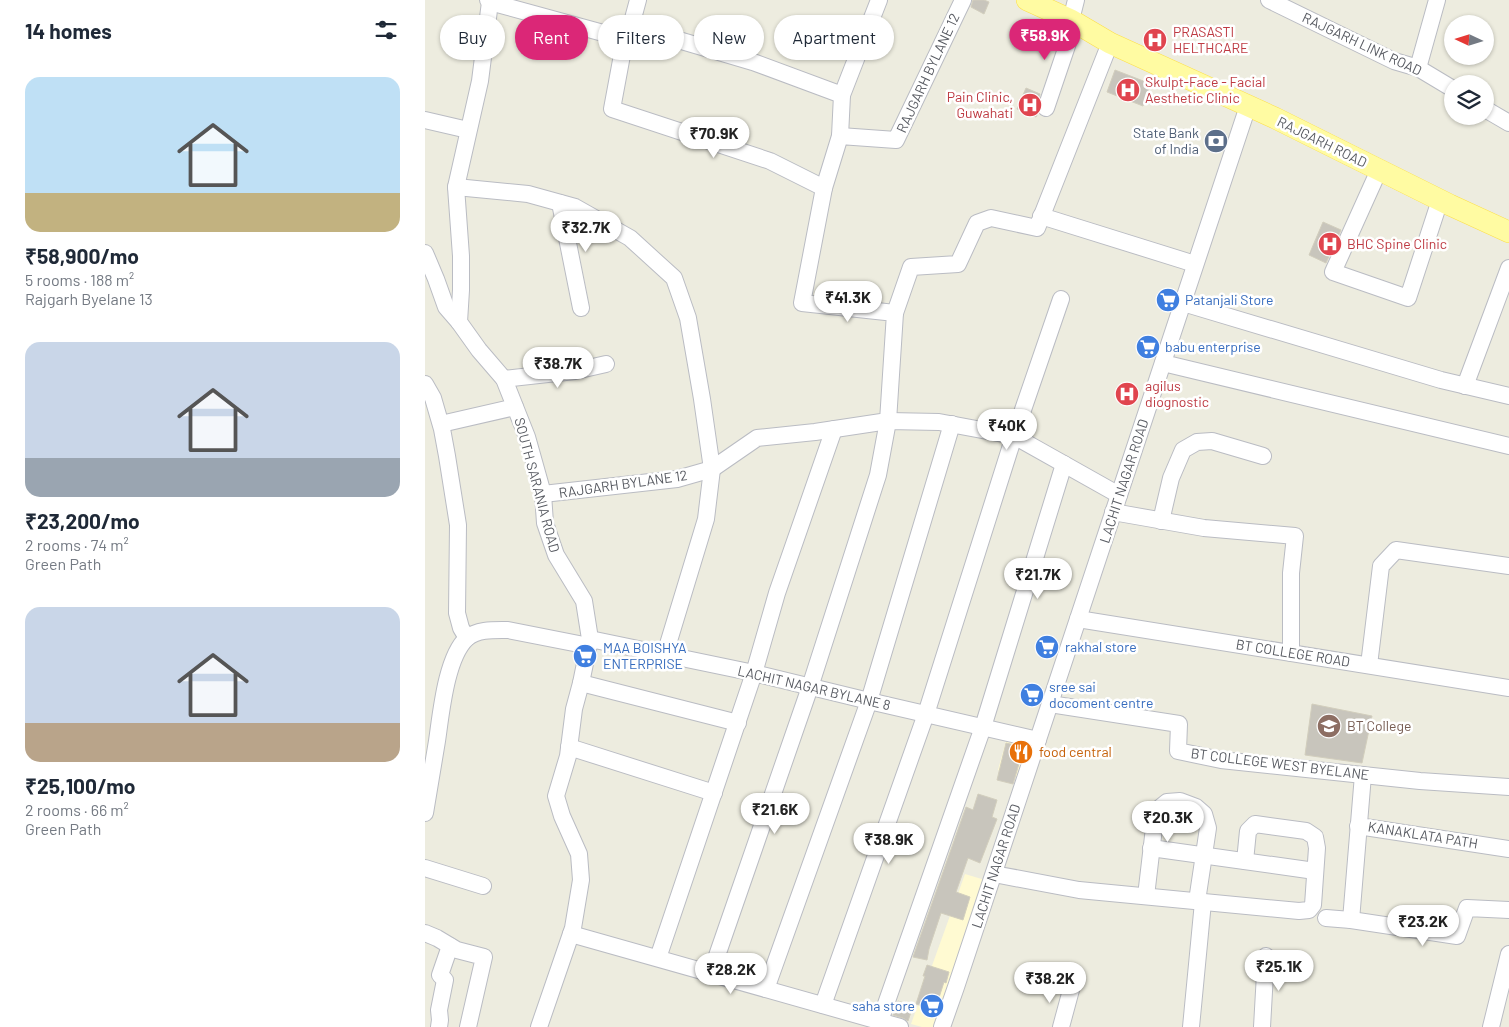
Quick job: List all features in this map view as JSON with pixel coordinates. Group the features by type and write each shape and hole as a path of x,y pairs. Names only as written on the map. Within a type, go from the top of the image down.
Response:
{"main road":[{"name":"RAJGARH ROAD","path":"1027,0 1073,10 1110,43 1248,106 1509,232"}],"street":[{"path":"633,15 637,0"},
{"path":"879,0 842,96 840,136 824,188 802,302 895,313"},
{"name":"RAJGARH BYLANE 12","path":"840,136 896,140 963,0"},
{"path":"1418,68 1437,0"},
{"path":"459,322 461,256 456,188 480,81 489,1 598,25"},
{"name":"RAJGARH LINK ROAD","path":"1279,2 1394,61 1418,68 1444,84"},
{"path":"1046,108 1070,37 1073,10"},
{"path":"711,973 810,687 878,475 888,421 895,313 911,267 958,264 977,223 991,218 1037,228 1110,43"},
{"path":"684,45 753,62 842,96"},
{"path":"622,60 612,109 770,161 824,188"},
{"name":"LACHIT NAGAR ROAD","path":"941,1027 994,874 1248,106"},
{"path":"1494,113 1508,120"},
{"path":"425,120 468,130"},
{"path":"1379,170 1333,272 1408,298 1440,200"},
{"path":"456,188 528,194 575,207 630,238 674,278 688,318 712,469 706,519 665,654"},
{"path":"560,203 581,308"},
{"path":"1041,216 1195,264"},
{"name":"SOUTH SARANIA ROAD","path":"425,253 446,307 504,379 527,437 543,494 545,523 555,555 584,601 590,642 574,708 568,756 556,796 562,816 579,854 581,880 571,934 539,1027"},
{"path":"1465,386 1509,268"},
{"path":"823,1005 926,714 1014,436 1061,299"},
{"path":"1183,303 1441,380 1509,396"},
{"path":"1163,363 1509,446"},
{"path":"504,379 575,371 606,364"},
{"path":"425,384 433,398 441,424 458,525 457,613 461,628 467,638 459,649 451,667 444,694 425,813"},
{"path":"441,424 515,407"},
{"name":"RAJGARH BYLANE 12","path":"543,494 677,478 712,469 757,438 888,421 939,422 1014,436 1119,495"},
{"path":"766,989 869,701 953,424"},
{"path":"658,958 754,673 777,593 834,429"},
{"path":"1161,521 1171,478 1183,450 1197,442 1212,441 1263,456"},
{"path":"881,1021 983,727 1064,464"},
{"path":"1113,512 1204,528 1295,536 1291,573 1291,653"},
{"path":"1369,665 1381,566 1396,550 1509,566"},
{"name":"BT COLLEGE ROAD","path":"1078,619 1509,688"},
{"name":"LACHIT NAGAR BYLANE 8","path":"467,638 480,631 508,630 665,654 1038,740"},
{"path":"581,683 737,723"},
{"name":"BT COLLEGE WEST BYELANE","path":"1050,704 1179,724 1178,751 1221,760 1363,775 1509,787"},
{"path":"569,747 714,793"},
{"name":"KANAKLATA PATH","path":"1363,775 1358,826 1509,848"},
{"path":"1146,896 1156,811 1167,802 1180,801 1196,807 1203,814 1208,828 1200,901 1191,1027"},
{"path":"994,874 1079,890 1299,910 1309,910 1313,905 1317,848 1315,837 1306,831 1255,824 1248,831 1245,861"},
{"path":"1351,920 1358,826"},
{"path":"1151,848 1315,871"},
{"path":"425,868 483,886"},
{"path":"1326,918 1457,936 1467,908 1509,910"},
{"path":"425,933 457,950 484,957 468,1027"},
{"path":"571,934 900,1027"},
{"path":"439,1027 441,1020 439,1010 445,980 440,975 450,946"},
{"path":"1491,1027 1509,954"},
{"path":"1262,1027 1265,956"},
{"path":"1061,1027 1071,990"}],"shaded area":[{"path":"1006,741 1030,746 1019,777 998,770"},
{"path":"965,874 985,880 936,1027 922,1027 911,1024"}],"building":[{"path":"973,0 989,2 984,14 971,7"},
{"path":"1115,70 1151,84 1143,106 1107,92"},
{"path":"1026,88 1040,94 1036,117 1017,109"},
{"path":"1323,222 1341,230 1326,263 1309,255"},
{"path":"1312,704 1372,716 1362,763 1305,755"},
{"path":"1006,743 1024,747 1013,784 997,780"},
{"path":"978,794 997,800 992,817 997,819 980,863 968,858 956,892 970,897 963,920 941,913 927,960 913,957 966,807 973,810"},
{"path":"927,965 949,972 935,1010 916,1004"},
{"path":"898,1001 913,1006 908,1021 893,1015"}],"place":[{"name":"PRASASTI HELTHCARE","path":"1155,40"},
{"name":"Skulpt-Face - Facial Aesthetic Clinic","path":"1128,90"},
{"name":"Pain Clinic, Guwahati","path":"1030,105"},
{"name":"State Bank of India","path":"1216,141"},
{"name":"BHC Spine Clinic","path":"1330,244"},
{"name":"Patanjali Store","path":"1168,300"},
{"name":"babu enterprise","path":"1148,347"},
{"name":"agilus diognostic","path":"1127,394"},
{"name":"rakhal store","path":"1047,647"},
{"name":"MAA BOISHYA ENTERPRISE","path":"585,656"},
{"name":"sree sai docoment centre","path":"1032,695"},
{"name":"BT College","path":"1329,726"},
{"name":"food central","path":"1021,752"},
{"name":"saha store","path":"932,1006"}]}
